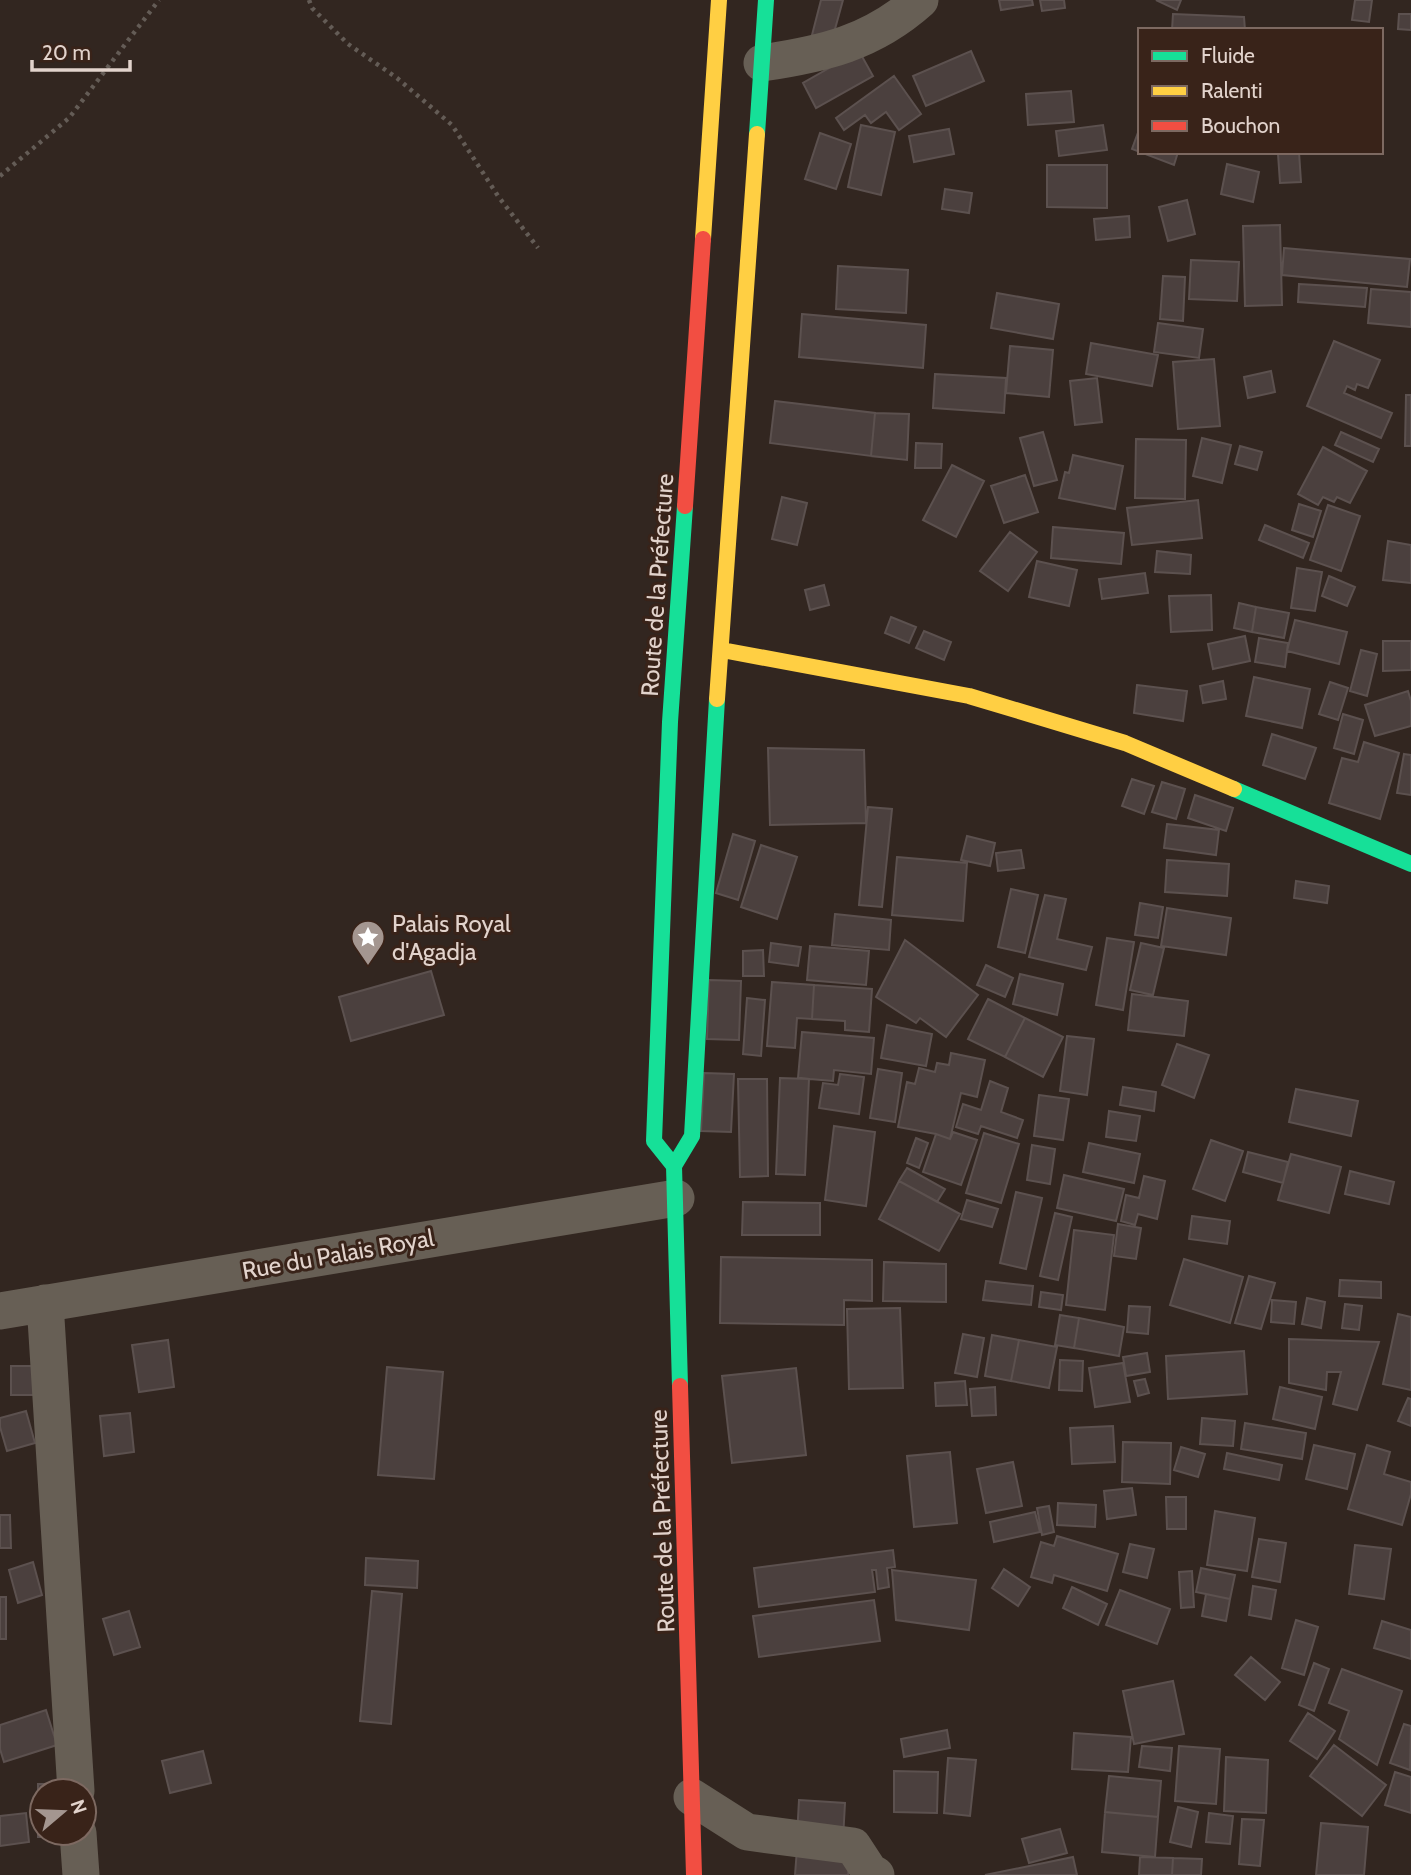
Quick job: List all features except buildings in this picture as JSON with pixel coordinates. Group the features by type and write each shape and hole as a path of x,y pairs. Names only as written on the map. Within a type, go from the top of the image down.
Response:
{"street":[{"name":"Route de la Préfecture","path":"694,1875 675,1182 654,1141 654,1127 670,722 719,0"},
{"path":"675,1182 692,1136 766,0"},
{"path":"762,63 814,55 859,41 900,18 920,0"},
{"path":"722,650 969,696 1125,743 1411,864"},
{"name":"Rue du Palais Royal","path":"0,1311 675,1182"},
{"path":"45,1303 75,1777"},
{"path":"692,1797 747,1832 853,1846 870,1872 876,1875"},
{"path":"79,1847 81,1875"}],"path":[{"path":"0,176 69,118 159,0"},
{"path":"309,0 312,8 348,44 397,78 452,125 498,196 538,248"}],"traffic: fast":[{"path":"757,134 766,0"},
{"path":"674,1166 654,1141 670,722 685,506"},
{"path":"680,1386 674,1166 692,1136 717,699"},
{"path":"1234,789 1411,864"}],"traffic: slow":[{"path":"703,239 719,0"},
{"path":"717,699 757,134"},
{"path":"722,650 969,696 1125,743 1234,789"}],"traffic: jam":[{"path":"685,506 703,239"},
{"path":"680,1386 694,1875"}],"place":[{"name":"Palais Royal d'Agadja","path":"368,967"}]}
